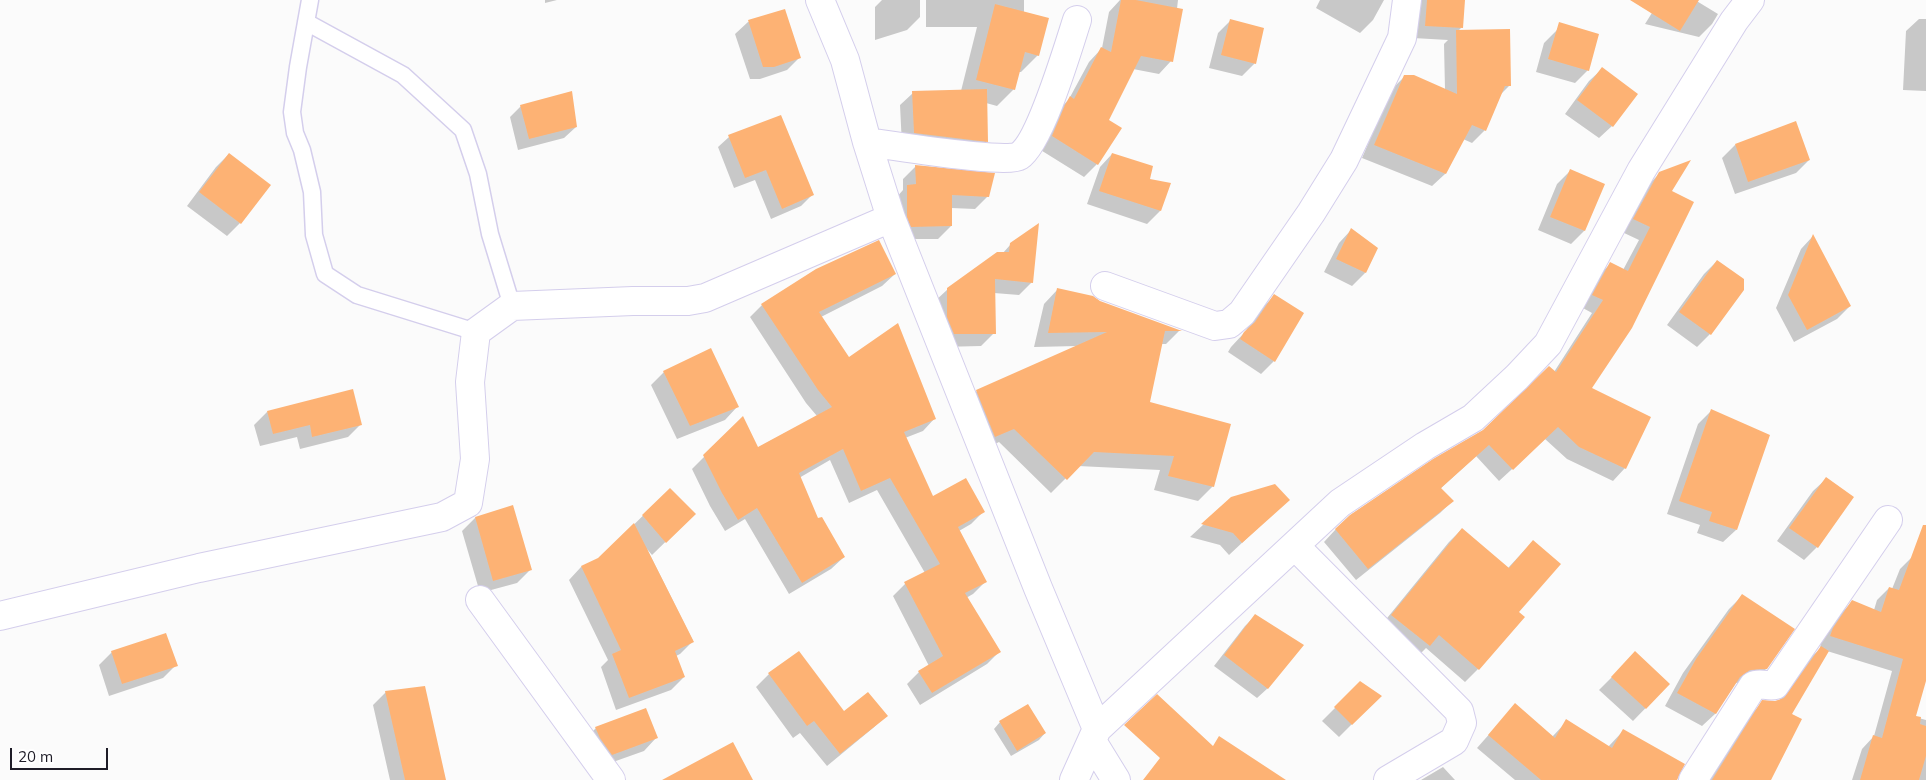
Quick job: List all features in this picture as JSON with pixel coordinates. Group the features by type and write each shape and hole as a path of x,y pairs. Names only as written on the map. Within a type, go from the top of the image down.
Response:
{"street":[{"path":"820,0 845,60 867,142 891,218 1038,588 1094,735 1116,780"},
{"path":"1105,286 1215,326 1230,324 1242,313 1344,160 1402,38 1407,0"},
{"path":"1074,780 1094,735 1340,503 1425,446 1473,418 1517,377 1548,344 1641,171 1734,21 1750,0"},
{"path":"867,142 1004,159 1018,157 1029,146 1048,105 1077,20"},
{"path":"0,616 199,568 442,517 468,503 475,459 470,382 476,332 512,306 634,301 688,302 705,298 891,218"},
{"path":"1693,780 1754,686 1757,684 1775,685 1888,520"},
{"path":"1296,546 1459,711 1462,723 1454,741 1388,780"},
{"path":"480,600 611,780"}],"lane":[{"path":"310,0 292,112 295,133 302,150 312,192 314,235 325,274 356,295 476,332"},
{"path":"306,22 403,76 463,130 478,174 490,234 512,306"}],"building":[{"path":"1121,0 1136,0 1183,9 1173,62 1141,56 1109,120 1122,128 1098,165 1052,136 1065,105 1070,96 1074,99 1101,47 1111,52"},
{"path":"1427,0 1465,0 1463,28 1425,26"},
{"path":"1630,0 1699,0 1680,31"},
{"path":"995,4 1049,18 1039,56 1025,52 1015,90 976,80"},
{"path":"785,9 801,58 774,67 763,67 748,20"},
{"path":"1230,19 1264,28 1256,64 1221,55"},
{"path":"1559,22 1599,34 1589,71 1548,59"},
{"path":"1510,29 1511,86 1505,86 1486,131 1472,125 1446,174 1374,145 1404,75 1414,75 1457,94 1456,30"},
{"path":"1602,67 1638,94 1613,127 1577,100"},
{"path":"987,89 988,142 914,133 912,91"},
{"path":"572,91 577,127 529,139 520,105"},
{"path":"781,115 814,195 782,209 766,170 745,178 728,135"},
{"path":"1796,121 1810,160 1748,182 1735,144"},
{"path":"229,153 271,185 241,224 199,192"},
{"path":"1112,153 1153,166 1150,179 1171,183 1161,211 1099,191"},
{"path":"1691,160 1672,191 1694,202 1632,328 1592,388 1651,417 1626,469 1579,447 1558,427 1513,470 1489,445 1441,488 1454,501 1368,569 1335,529 1350,515 1433,459 1483,430 1549,366 1556,372 1603,300 1592,295 1610,262 1628,271 1650,227 1633,219 1659,172"},
{"path":"915,165 995,173 989,197 952,195 952,226 911,227 907,217 907,185 916,184"},
{"path":"1570,169 1605,184 1585,231 1550,217"},
{"path":"1039,223 1033,283 995,279 996,334 954,334 947,317 947,288 997,252 1009,252 1010,243"},
{"path":"1351,228 1378,248 1366,273 1336,259"},
{"path":"1813,234 1851,306 1807,330 1788,295"},
{"path":"879,240 896,274 819,312 849,357 898,323 936,419 904,432 933,496 966,478 985,512 958,527 987,582 965,593 1001,652 932,693 918,671 943,656 904,582 940,564 890,478 861,491 843,449 799,473 818,518 822,517 845,557 802,583 757,508 738,520 703,455 743,416 758,447 832,407 818,390 761,304 816,269"},
{"path":"1717,260 1744,279 1744,290 1711,335 1679,312"},
{"path":"1057,288 1093,296 1100,301 1182,331 1165,331 1150,402 1231,424 1214,487 1168,476 1174,456 1094,452 1067,480 1014,429 995,437 976,390 1107,332 1048,333"},
{"path":"1274,294 1304,313 1275,362 1240,339 1244,332 1255,322"},
{"path":"711,348 739,407 690,426 663,371"},
{"path":"353,389 362,425 312,437 310,425 273,434 267,411"},
{"path":"1711,409 1770,435 1737,530 1709,521 1712,512 1679,501"},
{"path":"1826,477 1854,497 1818,548 1789,528"},
{"path":"1275,484 1290,500 1242,543 1233,533 1201,524 1231,497"},
{"path":"670,488 696,514 666,543 642,515"},
{"path":"513,505 532,570 493,581 475,517"},
{"path":"634,523 694,642 675,651 685,677 629,698 612,654 621,650 581,566 598,558"},
{"path":"1923,525 1926,525 1926,681 1916,716 1921,717 1920,724 1926,726 1926,756 1919,780 1860,780 1873,735 1882,738 1903,659 1830,636 1833,628 1852,600 1881,612 1889,587 1899,590"},
{"path":"1462,528 1509,568 1533,540 1561,564 1519,612 1525,617 1479,670 1439,635 1430,646 1391,615"},
{"path":"1742,594 1795,629 1767,669 1750,670 1740,677 1716,714 1677,693 1696,659"},
{"path":"1255,614 1304,645 1268,689 1224,655"},
{"path":"166,633 178,666 122,684 111,651"},
{"path":"1821,646 1829,651 1792,714 1802,719 1771,780 1712,780 1762,700 1775,701 1784,698"},
{"path":"799,651 844,711 868,692 888,716 840,754 814,721 807,726 768,673"},
{"path":"1635,651 1670,684 1646,709 1611,677"},
{"path":"1360,681 1382,696 1352,725 1334,707"},
{"path":"425,686 446,780 405,780 385,691"},
{"path":"1157,694 1213,746 1219,736 1286,780 1143,780 1160,758 1124,725"},
{"path":"1515,703 1555,738 1566,719 1612,748 1623,729 1685,764 1677,780 1541,780 1488,735"},
{"path":"1028,704 1046,733 1017,751 999,721"},
{"path":"646,708 658,738 612,755 595,727"},
{"path":"733,742 753,780 662,780"}]}
